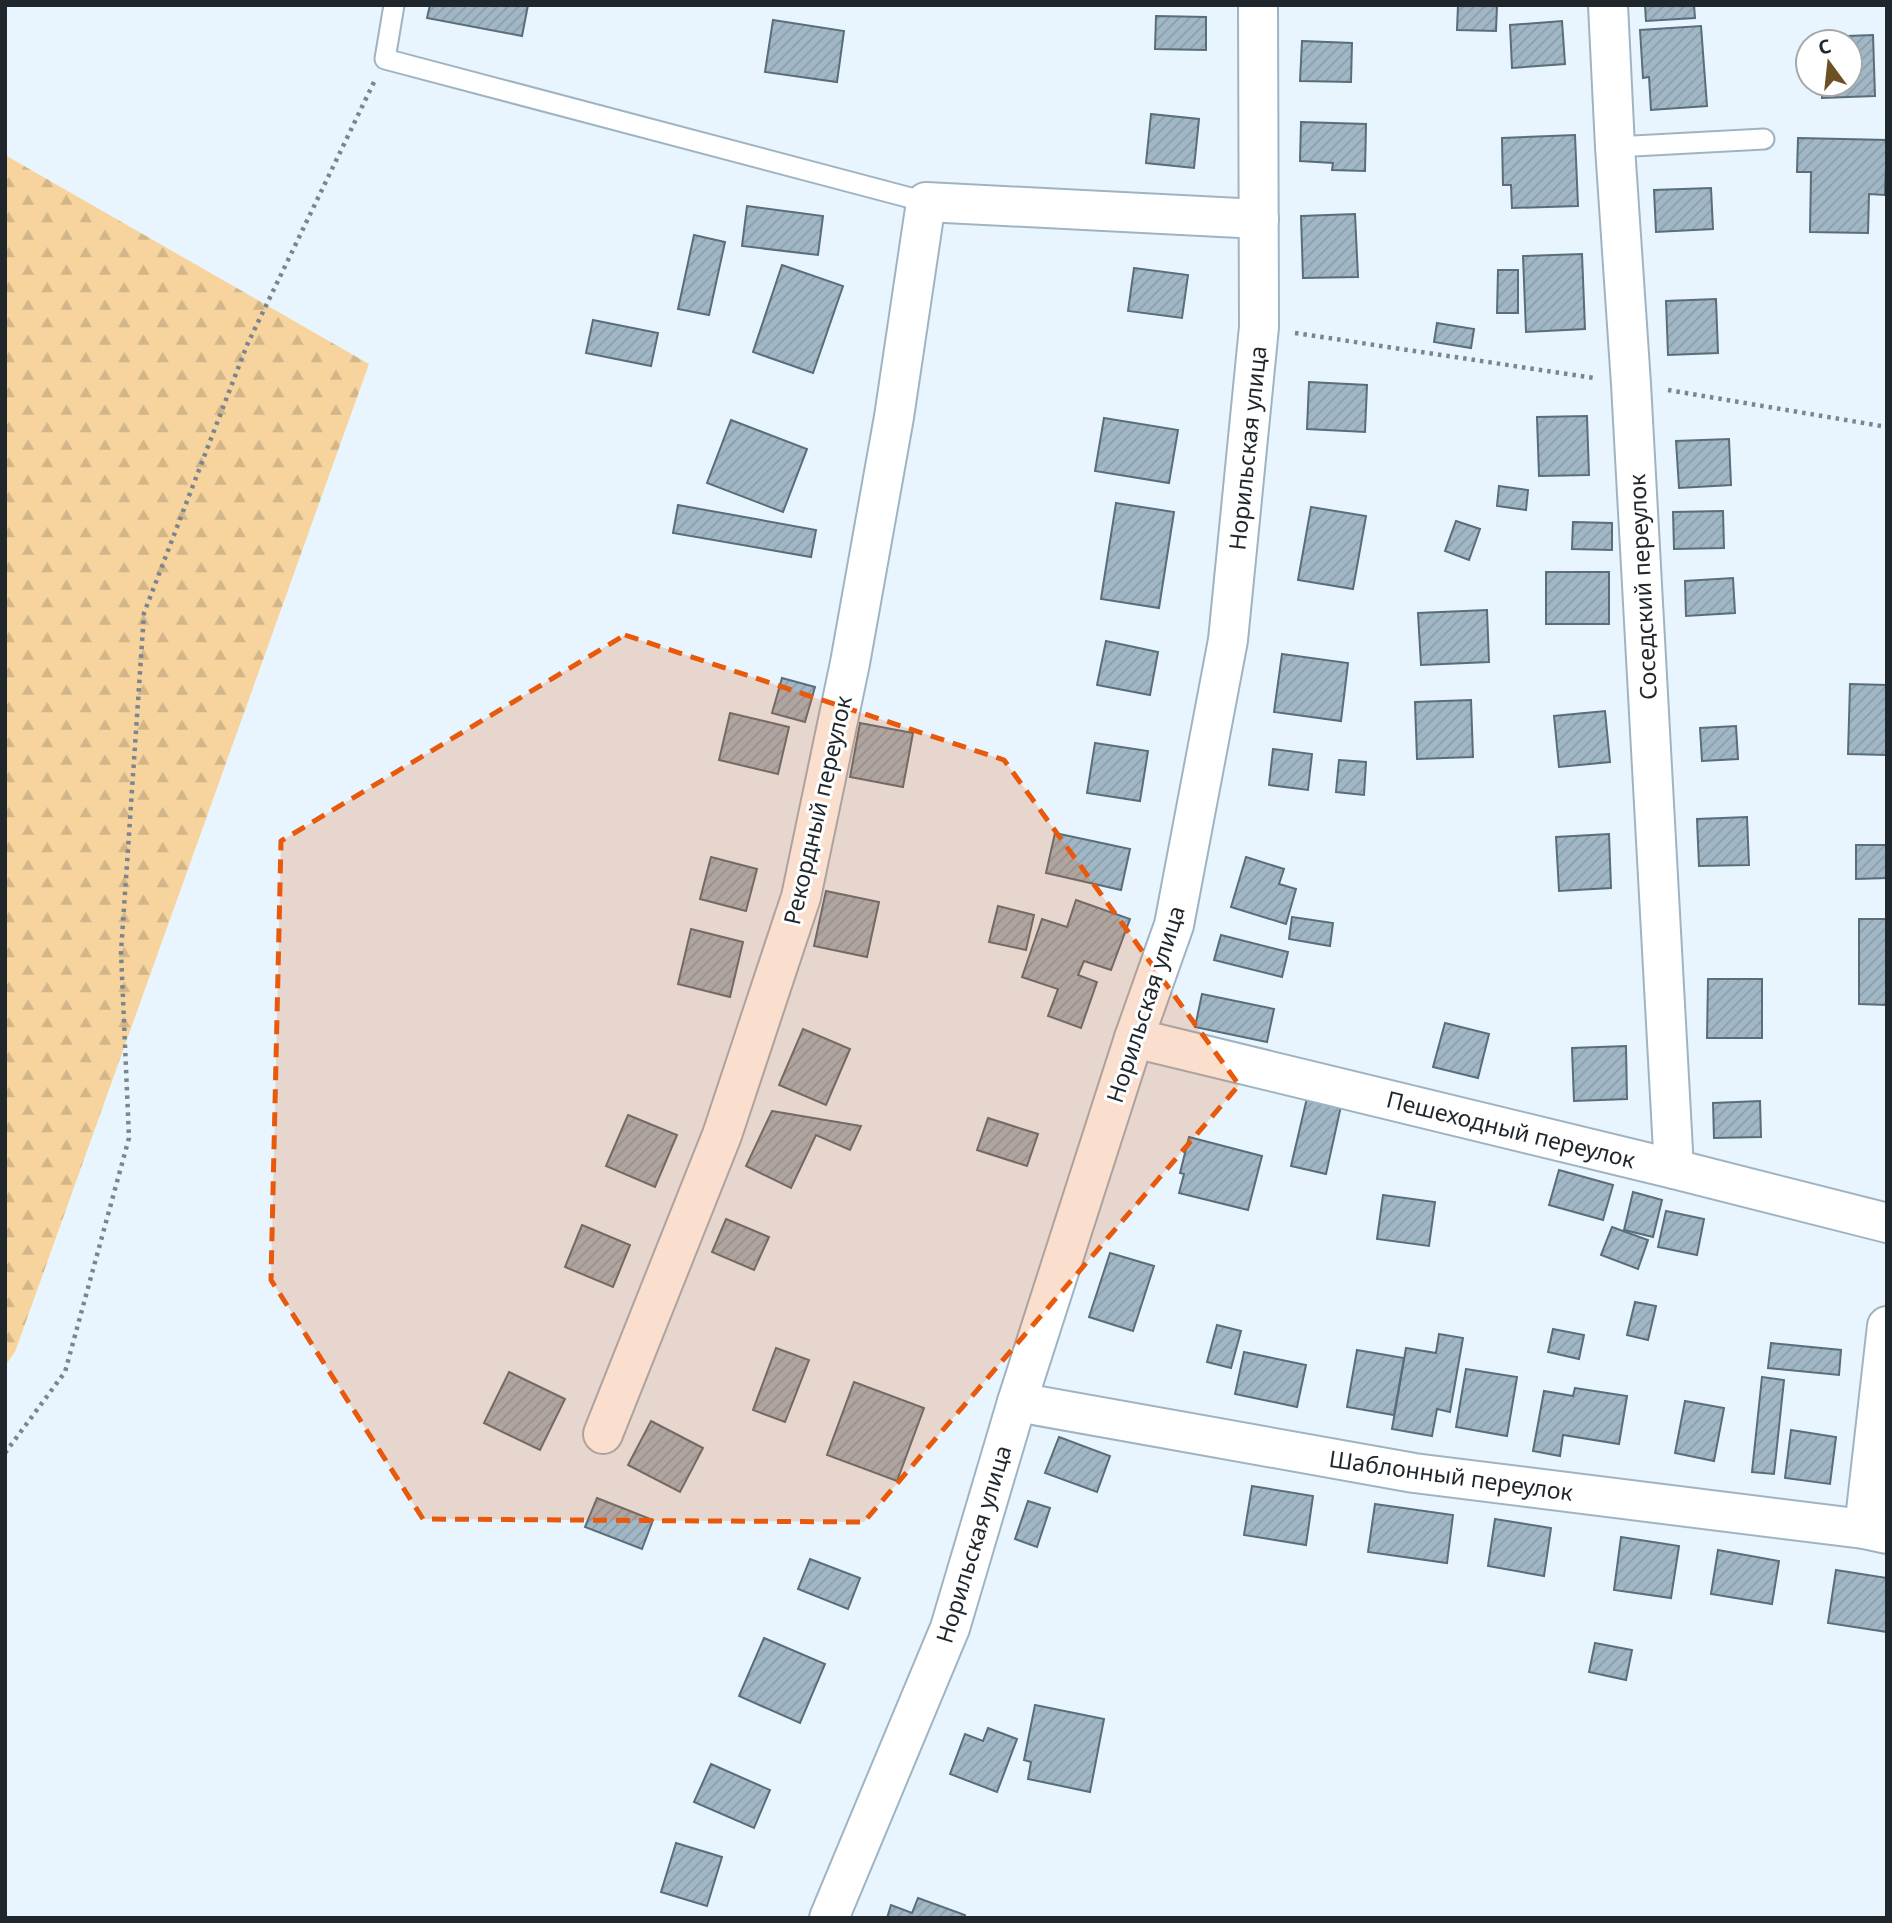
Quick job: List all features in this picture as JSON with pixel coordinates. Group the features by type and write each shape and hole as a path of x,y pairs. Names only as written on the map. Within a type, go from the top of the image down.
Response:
{"street":[{"name":"Норильская улица","path":"829,1918 950,1628 1017,1402 1134,1038 1174,925 1228,640 1259,327 1258,5"},
{"name":"Соседский переулок","path":"1608,5 1674,1169"},
{"path":"926,202 1259,219"},
{"name":"Рекордный переулок","path":"603,1434 722,1135 801,897 850,663 894,417 926,202"},
{"name":"Пешеходный переулок","path":"1134,1038 1887,1223"},
{"path":"1876,1532 1887,1326"},
{"name":"Шаблонный переулок","path":"1017,1402 1414,1473 1876,1532"}],"lane":[{"path":"394,5 385,60 926,202"},
{"path":"1615,147 1764,139"}],"path":[{"path":"5,1453 65,1372 129,1138 121,952 144,613 247,345 385,60"},
{"path":"1259,327 1631,384 1887,427"}],"highlighted area":[{"path":"625,635 1004,760 1239,1085 864,1522 423,1519 271,1280 281,841"}],"green space":[{"path":"5,155 369,364 15,1352 5,1366"}],"building":[{"path":"430,5 528,5 522,36 427,18"},
{"path":"1458,5 1497,5 1496,31 1457,30"},
{"path":"1645,5 1694,5 1695,18 1646,21"},
{"path":"1156,16 1206,17 1206,50 1155,49"},
{"path":"773,20 844,31 837,82 765,72"},
{"path":"1562,21 1565,64 1512,68 1510,25"},
{"path":"1701,26 1707,106 1651,110 1649,77 1643,78 1640,30"},
{"path":"1864,35 1873,35 1875,96 1864,96"},
{"path":"1302,41 1352,43 1351,82 1300,81"},
{"path":"1151,114 1199,119 1194,168 1146,163"},
{"path":"1301,122 1366,124 1365,171 1332,170 1333,163 1300,161"},
{"path":"1575,135 1578,206 1512,208 1511,185 1503,185 1502,138"},
{"path":"1798,138 1887,140 1885,195 1869,194 1868,233 1810,232 1811,172 1797,172"},
{"path":"1711,188 1713,229 1656,232 1654,190"},
{"path":"747,206 823,216 818,255 742,246"},
{"path":"1355,214 1358,277 1303,278 1301,216"},
{"path":"694,235 725,242 709,315 678,309"},
{"path":"1582,254 1585,329 1526,332 1523,256"},
{"path":"782,265 843,286 813,373 753,352"},
{"path":"1134,268 1188,275 1182,318 1128,311"},
{"path":"1498,270 1518,270 1518,313 1497,313"},
{"path":"1716,299 1718,353 1668,355 1666,301"},
{"path":"593,320 658,333 651,366 586,353"},
{"path":"1437,323 1474,329 1471,348 1434,342"},
{"path":"1309,382 1367,385 1365,432 1307,429"},
{"path":"1587,416 1589,475 1539,476 1537,417"},
{"path":"1104,418 1178,430 1169,483 1095,471"},
{"path":"731,420 807,449 783,512 707,483"},
{"path":"1729,439 1731,485 1679,488 1676,441"},
{"path":"1499,486 1528,490 1526,510 1497,506"},
{"path":"1116,503 1174,512 1159,608 1101,599"},
{"path":"678,505 816,530 811,557 673,533"},
{"path":"1311,507 1366,516 1353,589 1298,580"},
{"path":"1723,511 1724,548 1674,549 1673,512"},
{"path":"1456,521 1480,529 1469,560 1445,551"},
{"path":"1573,522 1612,523 1612,550 1572,549"},
{"path":"1546,572 1609,572 1609,624 1546,624"},
{"path":"1733,578 1735,613 1686,616 1685,581"},
{"path":"1487,610 1489,662 1421,665 1418,613"},
{"path":"1106,641 1158,652 1150,695 1097,685"},
{"path":"1282,654 1348,663 1341,721 1274,712"},
{"path":"782,678 815,687 805,722 772,713"},
{"path":"1850,684 1887,685 1887,755 1848,754"},
{"path":"1471,700 1473,757 1417,759 1415,702"},
{"path":"1605,711 1610,762 1559,767 1554,716"},
{"path":"730,713 789,727 778,774 719,760"},
{"path":"860,723 913,733 903,787 850,777"},
{"path":"1736,726 1738,759 1702,761 1700,728"},
{"path":"1095,743 1148,751 1140,801 1087,793"},
{"path":"1273,749 1312,754 1308,790 1269,785"},
{"path":"1339,760 1366,762 1364,795 1336,792"},
{"path":"1747,817 1749,865 1699,866 1697,819"},
{"path":"1055,833 1130,849 1121,890 1046,873"},
{"path":"1609,834 1611,888 1559,891 1556,837"},
{"path":"1856,845 1887,845 1887,878 1856,879"},
{"path":"711,857 757,869 746,911 700,899"},
{"path":"1246,857 1284,869 1279,884 1296,889 1286,924 1231,907"},
{"path":"826,891 879,902 867,957 814,946"},
{"path":"1076,900 1130,919 1111,970 1084,961 1078,975 1097,982 1081,1028 1048,1016 1058,989 1022,977 1042,919 1067,927"},
{"path":"998,906 1034,915 1026,950 989,942"},
{"path":"1292,917 1333,923 1330,946 1289,939"},
{"path":"1859,919 1887,919 1887,1005 1859,1004"},
{"path":"691,929 743,942 730,997 678,984"},
{"path":"1221,935 1288,952 1282,977 1214,960"},
{"path":"1708,979 1762,979 1762,1038 1707,1038"},
{"path":"1202,994 1274,1009 1267,1042 1195,1027"},
{"path":"1445,1023 1489,1034 1478,1078 1433,1067"},
{"path":"803,1029 850,1049 826,1105 779,1085"},
{"path":"1626,1046 1627,1099 1574,1101 1572,1048"},
{"path":"1307,1098 1341,1106 1326,1174 1291,1166"},
{"path":"1760,1101 1761,1137 1714,1138 1713,1103"},
{"path":"772,1111 861,1126 850,1150 816,1135 791,1188 746,1166"},
{"path":"628,1115 677,1135 655,1187 606,1166"},
{"path":"988,1118 1038,1134 1027,1166 977,1150"},
{"path":"1189,1137 1262,1156 1248,1210 1179,1193 1184,1174 1180,1173"},
{"path":"1559,1170 1613,1185 1603,1220 1549,1205"},
{"path":"1633,1192 1662,1200 1653,1237 1624,1230"},
{"path":"1383,1195 1435,1202 1429,1246 1377,1239"},
{"path":"1666,1211 1704,1219 1697,1255 1658,1247"},
{"path":"726,1219 769,1237 754,1270 712,1252"},
{"path":"582,1225 630,1245 613,1287 565,1267"},
{"path":"1612,1227 1648,1240 1638,1269 1601,1255"},
{"path":"1110,1253 1154,1266 1133,1331 1089,1317"},
{"path":"1635,1302 1656,1306 1648,1340 1627,1335"},
{"path":"1217,1325 1241,1331 1231,1368 1207,1362"},
{"path":"1553,1329 1584,1335 1579,1359 1548,1352"},
{"path":"1439,1334 1463,1338 1450,1412 1437,1409 1432,1436 1392,1429 1406,1348 1436,1353"},
{"path":"1771,1343 1841,1350 1839,1375 1768,1368"},
{"path":"776,1348 809,1360 785,1422 753,1410"},
{"path":"1357,1350 1404,1358 1394,1415 1347,1407"},
{"path":"1244,1352 1306,1365 1297,1407 1235,1394"},
{"path":"1466,1369 1517,1377 1507,1436 1456,1427"},
{"path":"509,1372 565,1399 540,1450 484,1423"},
{"path":"1762,1377 1784,1380 1774,1474 1752,1472"},
{"path":"854,1382 924,1408 897,1481 827,1455"},
{"path":"1575,1388 1627,1396 1619,1444 1563,1435 1560,1456 1533,1451 1544,1391 1573,1396"},
{"path":"1685,1401 1724,1408 1714,1461 1675,1453"},
{"path":"651,1421 703,1448 680,1492 628,1465"},
{"path":"1791,1430 1836,1437 1830,1484 1785,1478"},
{"path":"1059,1437 1110,1456 1097,1492 1045,1473"},
{"path":"1252,1486 1313,1496 1306,1545 1244,1535"},
{"path":"597,1498 653,1520 642,1549 585,1527"},
{"path":"1028,1501 1050,1508 1037,1547 1015,1539"},
{"path":"1375,1504 1453,1515 1447,1563 1368,1552"},
{"path":"1495,1519 1551,1528 1544,1576 1488,1566"},
{"path":"1621,1537 1679,1546 1671,1598 1614,1590"},
{"path":"1718,1550 1779,1561 1772,1604 1711,1594"},
{"path":"810,1559 860,1578 848,1609 798,1589"},
{"path":"1836,1570 1887,1578 1887,1632 1828,1623"},
{"path":"764,1638 825,1664 800,1723 739,1696"},
{"path":"1595,1643 1632,1650 1626,1680 1589,1672"},
{"path":"1035,1705 1104,1719 1090,1792 1028,1779 1031,1762 1024,1760"},
{"path":"988,1728 1017,1739 997,1792 950,1774 965,1734 983,1741"},
{"path":"711,1764 770,1790 754,1828 694,1802"},
{"path":"676,1843 722,1857 707,1906 661,1892"},
{"path":"918,1898 965,1915 964,1918 887,1918 891,1905 912,1913"}]}
